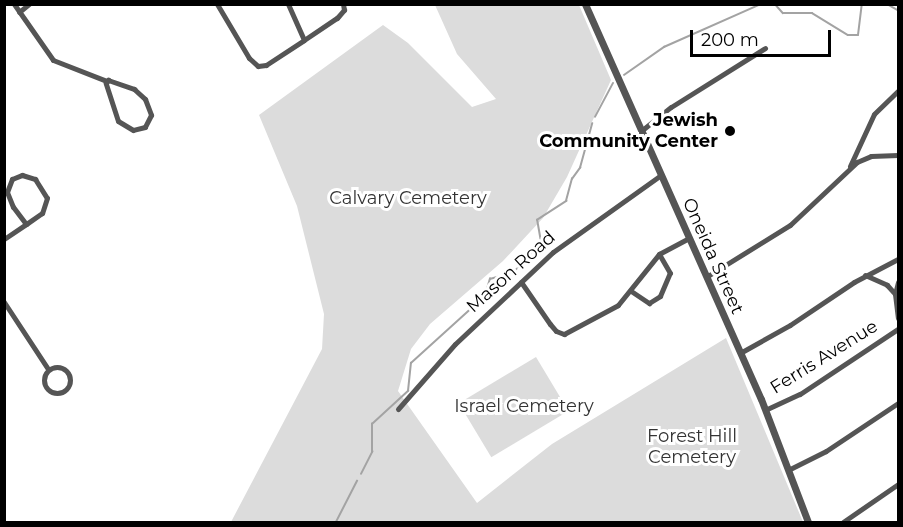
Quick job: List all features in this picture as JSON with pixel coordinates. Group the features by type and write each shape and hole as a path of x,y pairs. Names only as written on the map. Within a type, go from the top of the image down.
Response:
{"street":[{"path":"14,4 53,60 134,89 145,99 151,115 146,127 128,129 118,121 107,81"},
{"path":"19,12 29,4"},
{"path":"217,4 251,61 258,66 266,65 337,18 344,10 343,4"},
{"path":"288,4 304,40"},
{"name":"Oneida Street","path":"587,5 765,410 808,521"},
{"path":"641,131 671,107 765,48"},
{"path":"849,168 874,114 898,91"},
{"path":"706,277 790,225 815,204 849,168 871,156 898,155"},
{"path":"4,239 26,224 42,213 47,198 35,179 22,175 12,179 7,192 13,207 26,224"},
{"name":"Mason Road","path":"398,410 455,344 564,243 661,175"},
{"path":"521,282 550,324 556,331 564,334 582,322 611,311 631,291 659,254 689,238"},
{"path":"631,291 649,303 660,296 670,273 659,254"},
{"path":"740,353 790,325 865,275 898,259"},
{"path":"865,275 887,285 895,294"},
{"path":"898,282 895,294 898,318"},
{"path":"4,302 48,369 66,372 69,383 65,390 56,393 47,388 45,375 48,369"},
{"name":"Ferris Avenue","path":"765,410 800,394 898,328"},
{"path":"788,470 826,451 898,403"},
{"path":"843,522 898,484"}],"green space":[{"name":"Calvary Cemetery","path":"435,5 579,5 611,80 567,177 543,218 503,261 430,324 411,349 398,391 477,503 552,444 726,338 803,522 231,522 322,349 324,314 297,206 259,115 383,25 408,43 472,107 496,99 457,54"},
{"name":"Israel Cemetery","path":"536,357 568,411 491,457 459,403"}],"waterway":[{"path":"624,75 664,47 761,4"},
{"path":"775,4 783,13 812,13 848,35 858,35 862,4"},
{"path":"887,4 898,10"},
{"path":"595,117 613,83"},
{"path":"361,474 372,452 372,424 408,391 411,363 485,296 490,279 514,272 541,242 537,220 566,201 572,179 580,168 592,124"},
{"path":"336,522 357,481"}],"place":[{"name":"Jewish Community Center","path":"730,131"}],"park label":[{"name":"Forest Hill Cemetery","path":"692,447"}]}
